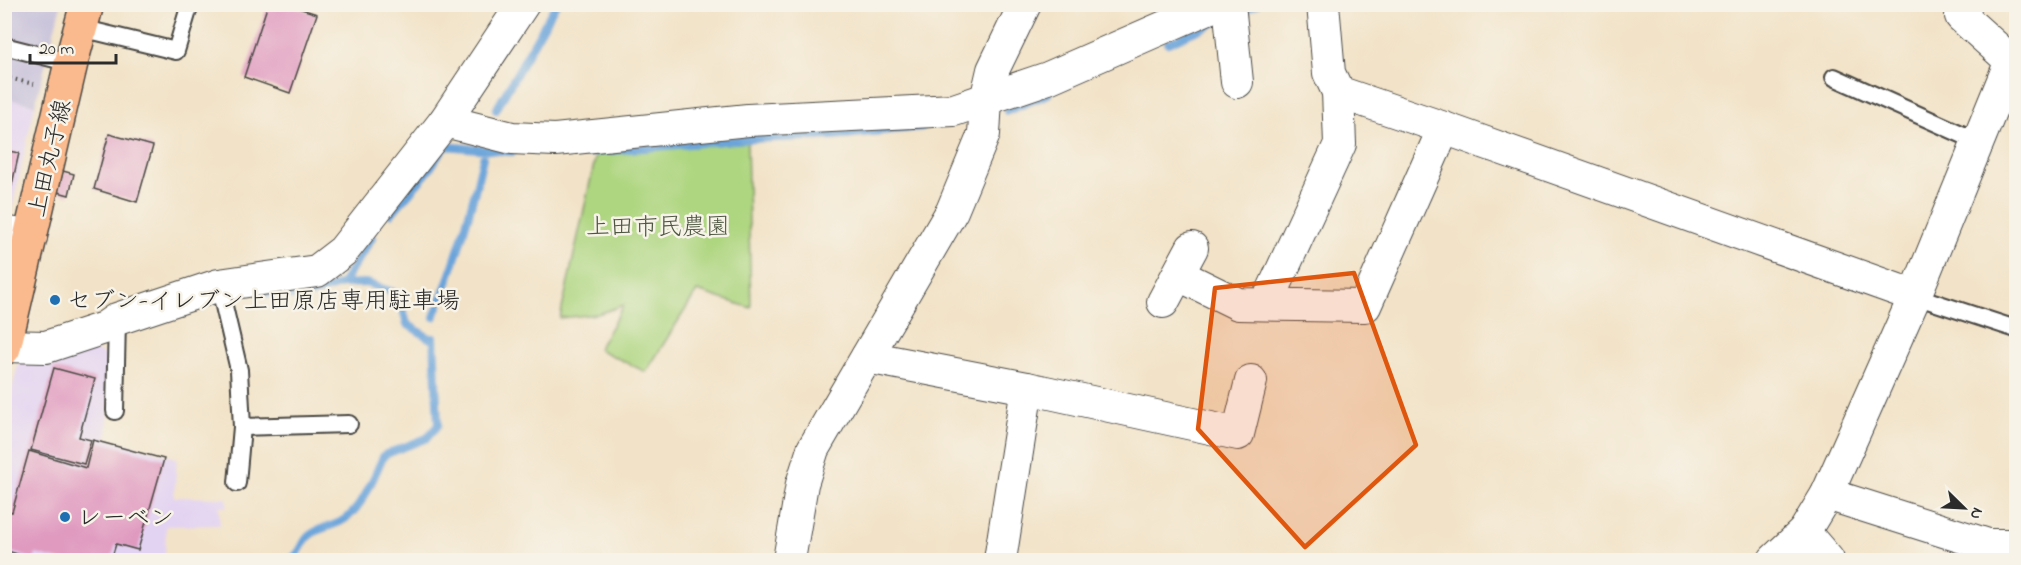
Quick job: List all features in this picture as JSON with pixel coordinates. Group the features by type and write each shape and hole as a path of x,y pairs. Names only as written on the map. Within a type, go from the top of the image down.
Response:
{"main road":[{"name":"上田丸子線","path":"5,347 17,235 84,16"}],"street":[{"path":"5,347 46,347 104,328 117,319 219,285 317,271 342,250 445,121 523,4"},
{"path":"789,561 802,484 813,449 952,211 984,134 986,100 993,70 1025,4"},
{"path":"445,121 512,138 555,140 748,120 954,110 1048,78 1216,4"},
{"path":"1229,4 1237,82"},
{"path":"1267,303 1340,144 1338,92 1329,73 1323,4"},
{"path":"1774,561 1804,532 1827,494 1915,296 2014,62 1961,16 1966,4"},
{"path":"1338,92 1915,296"},
{"path":"1163,302 1186,262 1238,304 1365,306 1444,128"},
{"path":"867,357 1027,388 1238,434 1251,381"},
{"path":"1000,561 1027,388"},
{"path":"1827,494 1988,545 2016,545"},
{"path":"1804,532 1828,561"}],"lane":[{"path":"84,16 176,51 190,4"},
{"path":"4,46 71,63"},
{"path":"1834,77 1979,142"},
{"path":"219,285 239,370 242,427 237,483"},
{"path":"1915,296 2016,329"},
{"path":"116,411 117,319"},
{"path":"242,427 349,424"}],"highlighted area":[{"path":"1354,273 1416,445 1305,547 1198,429 1215,288"}],"shaded area":[{"path":"5,5 61,5 35,105 5,98"},
{"path":"5,98 35,105 8,226 5,225"},
{"path":"94,350 111,357 107,439 177,458 174,497 227,498 227,507 219,506 220,525 166,526 165,560 5,560 5,416 20,357 51,366"}],"green space":[{"name":"上田市民農園","path":"747,142 751,308 697,291 646,372 598,349 624,305 598,314 560,318 596,155"}],"building":[{"path":"268,4 286,4 317,14 290,93 244,77"},
{"path":"109,134 153,146 137,202 94,189"},
{"path":"4,150 19,153 7,207 4,206"},
{"path":"63,171 74,174 69,195 58,192"},
{"path":"54,368 95,379 79,437 91,440 84,464 31,450"},
{"path":"93,440 164,459 138,550 116,544 111,560 58,560 36,554 34,559 4,550 4,510 12,512 29,451 86,468"}],"waterway":[{"path":"496,110 556,4"},
{"path":"1237,13 1257,4"},
{"path":"1168,43 1225,18"},
{"path":"1007,111 1048,94"},
{"path":"573,154 748,139 833,136 922,127"},
{"path":"391,214 427,173 445,146 512,152"},
{"path":"434,317 462,238 483,158"},
{"path":"259,293 303,297 342,284 372,238"},
{"path":"342,284 366,283 399,294 407,324 434,341"},
{"path":"290,560 310,535 340,522 355,510 366,493 384,455 427,438 438,425 434,338"}],"place":[{"name":"セブン-イレブン上田原店専用駐車場","path":"55,300"},
{"name":"レーベン","path":"65,517"}]}
